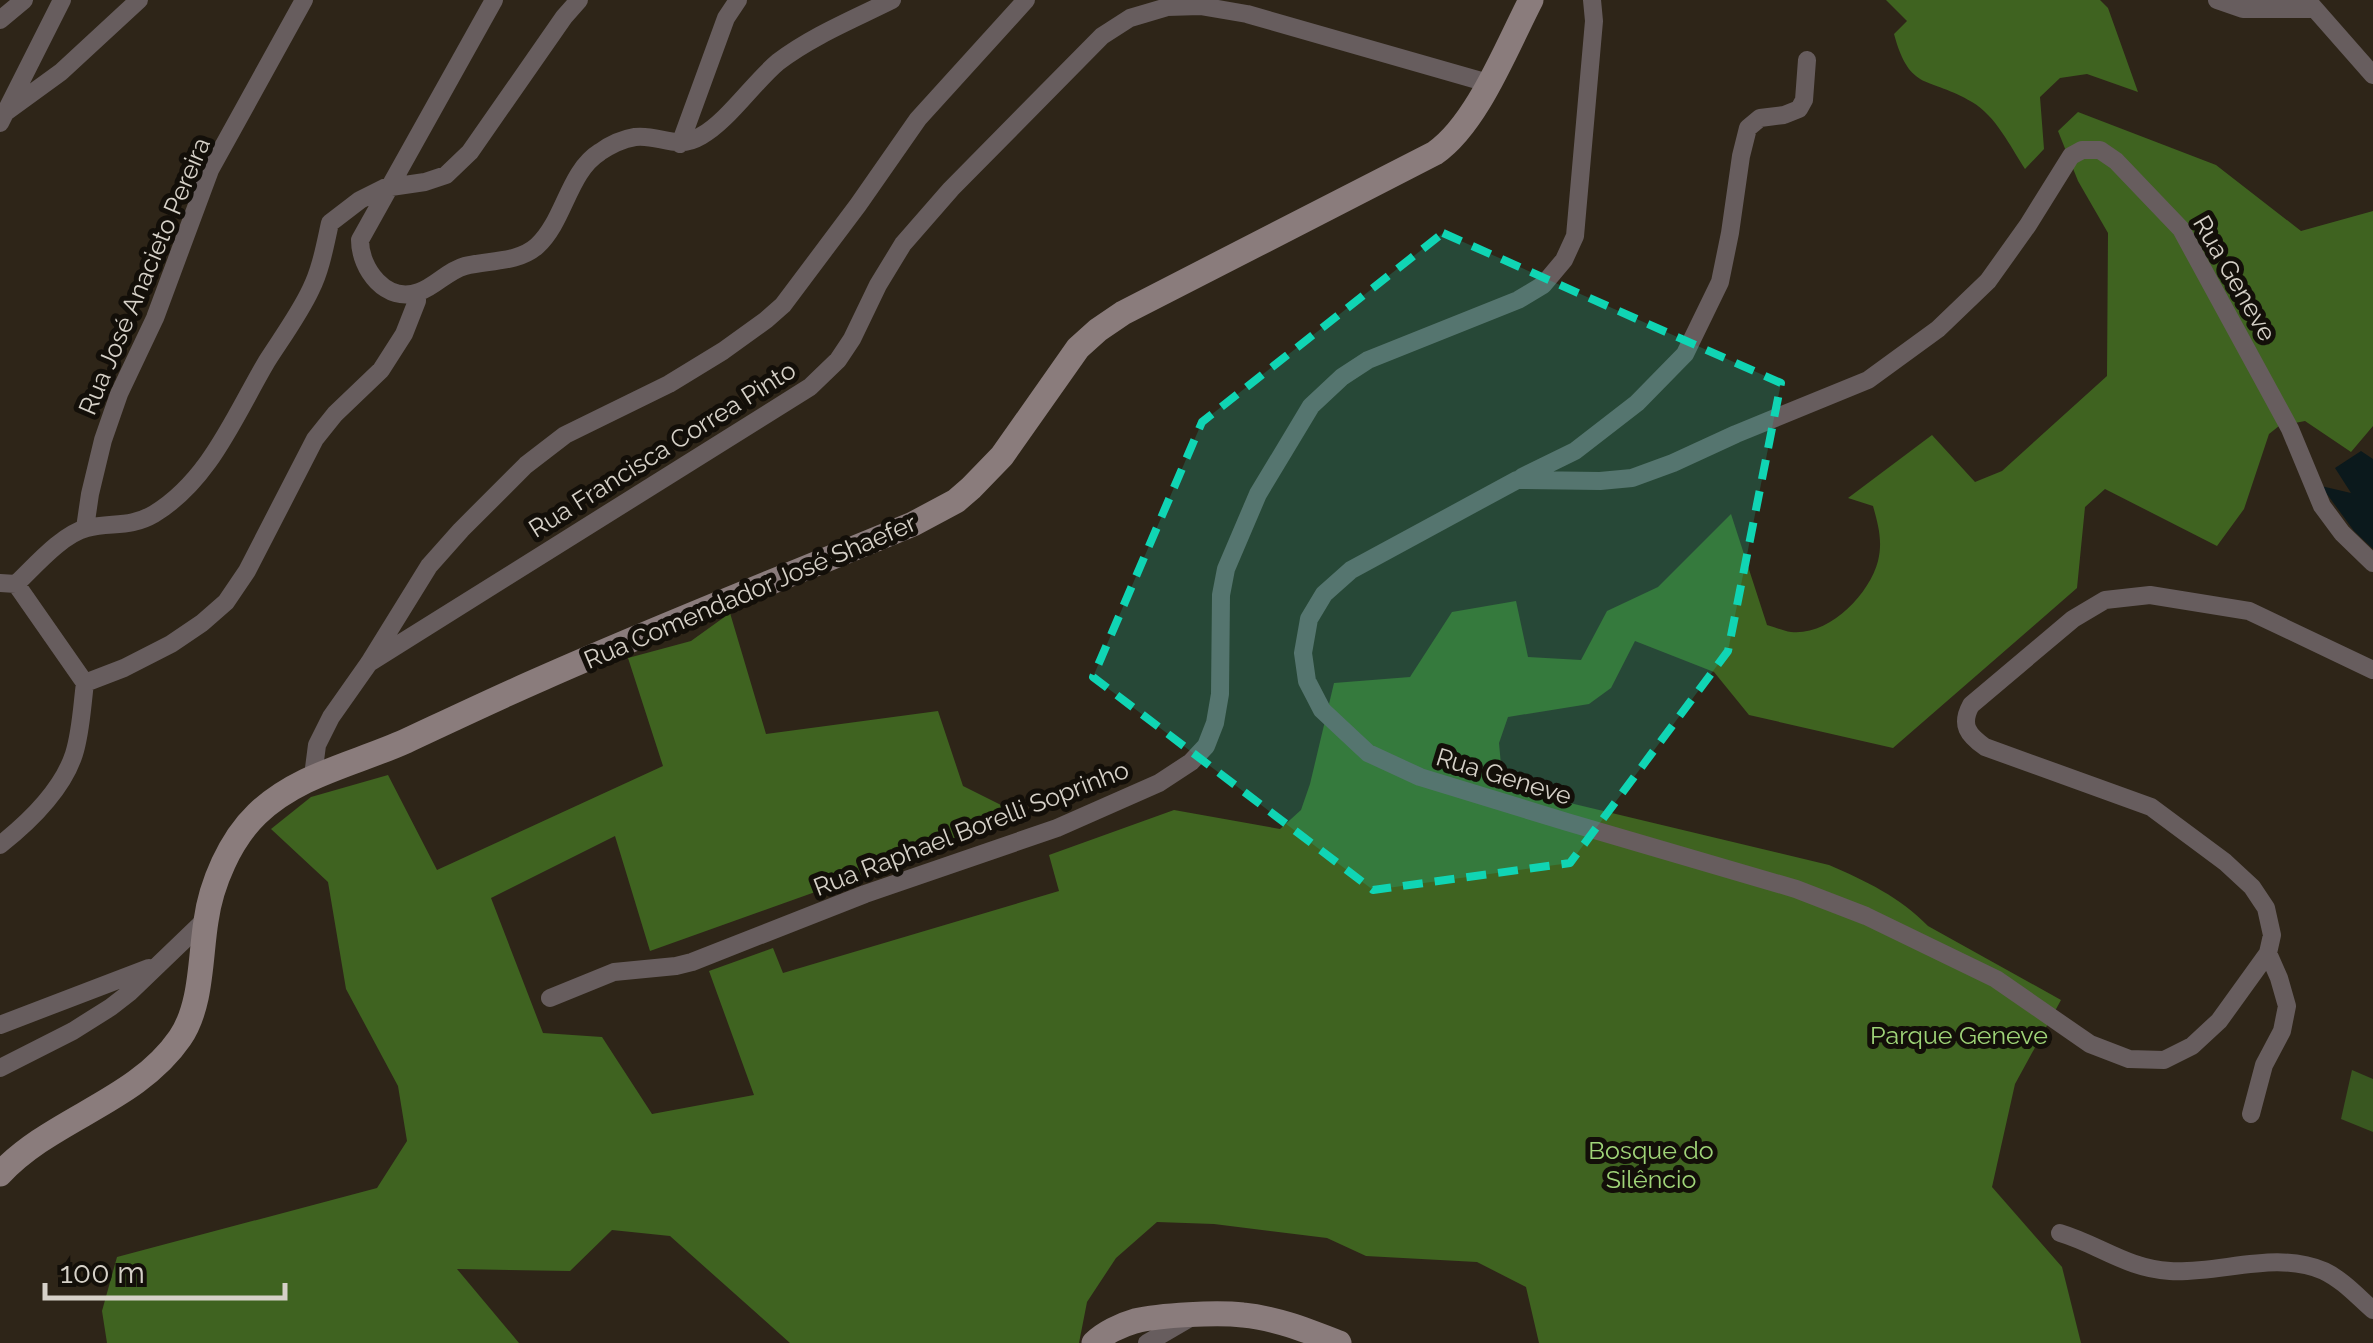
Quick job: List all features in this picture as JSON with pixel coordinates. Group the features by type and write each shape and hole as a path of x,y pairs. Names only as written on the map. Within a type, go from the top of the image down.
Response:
{"street":[{"path":"0,20 24,0"},
{"path":"3,117 62,0"},
{"path":"3,117 61,72 139,0"},
{"name":"Rua José Anacieto Pereira","path":"85,528 102,440 160,305 210,170 304,0"},
{"path":"494,0 360,240 368,272 374,280 396,292 417,293 460,267 524,255 553,226 584,166 596,154 638,136 680,144 700,137 777,63 808,42 892,0"},
{"path":"0,845 22,827 67,772 75,750 85,683 8,584 85,528 130,524 153,514 182,490 218,450 311,291 330,223 360,200 393,185 446,174 470,152 578,0"},
{"path":"680,144 726,18 738,0"},
{"path":"313,776 323,730 429,566 472,518 565,435 669,384 766,320 782,305 858,205 918,119 1026,0"},
{"name":"Rua Comendador José Shaefer","path":"0,1174 27,1147 119,1094 154,1066 180,1038 197,988 206,919 215,886 234,843 267,805 313,776 381,752 544,677 914,524 956,502 1002,456 1078,348 1098,330 1122,313 1448,144 1488,84 1530,0"},
{"name":"Rua Raphael Borelli Soprinho","path":"550,998 614,972 692,962 866,894 1057,828 1158,783 1191,762 1206,746 1218,708 1221,595 1226,569 1258,494 1311,406 1342,377 1368,360 1518,300 1543,285 1564,260 1575,236 1594,22 1592,0"},
{"path":"2217,0 2243,10 2310,5 2373,75"},
{"name":"Rua Francisca Correa Pinto","path":"369,663 810,387 838,360 852,339 902,244 1102,36 1130,18 1167,7 1200,6 1247,14 1488,84"},
{"path":"1517,480 1575,451 1637,403 1685,354 1720,282 1748,128 1760,118 1799,110 1804,100 1807,60"},
{"name":"Rua Geneve","path":"2268,953 2220,1021 2192,1046 2164,1060 2129,1060 2090,1044 1996,979 1866,916 1796,888 1420,777 1368,753 1322,710 1307,682 1303,652 1308,618 1324,594 1351,570 1517,480 1600,482 1632,478 1868,380 1938,329 1988,281 2071,156 2082,150 2100,150 2116,160 2180,229 2290,429 2322,506 2342,533 2373,563"},
{"path":"85,683 171,644 226,602 247,571 314,439 381,370 404,334 417,293"},
{"path":"2250,1114 2264,1065 2282,1032 2287,1006 2268,953 2272,935 2266,908 2252,886 2152,807 1986,747 1965,729 1965,716 1970,705 2072,619 2105,600 2150,594 2249,611 2373,670"},
{"path":"0,1068 111,1007 206,919"},
{"path":"0,1024 156,966"},
{"path":"2060,1233 2132,1265 2172,1271 2305,1264 2327,1272 2373,1310"},
{"path":"1094,1343 1100,1336 1133,1322 1242,1314 1294,1326 1339,1343"},
{"path":"1146,1343 1195,1315"}],"highlighted area":[{"path":"1443,233 1781,383 1728,651 1570,863 1373,890 1093,677 1202,422"}],"green space":[{"path":"1886,0 2100,0 2108,8 2138,92 2087,74 2060,78 2040,97 2044,149 2025,169 1981,108 1914,75 1894,34 1907,21"},
{"path":"2078,112 2216,165 2301,231 2373,211 2373,426 2351,452 2305,421 2279,426 2269,434 2244,509 2217,546 2105,489 2085,507 2077,588 1893,748 1749,715 1714,672 1635,641 1611,688 1589,704 1508,717 1499,743 1503,787 1829,865 1882,891 1928,926 2061,1000 2015,1084 1992,1187 2062,1267 2081,1343 1539,1343 1526,1287 1477,1262 1366,1256 1327,1238 1214,1224 1157,1222 1116,1258 1087,1302 1079,1343 790,1343 670,1236 612,1230 570,1271 457,1269 519,1343 107,1343 102,1311 117,1257 377,1188 407,1141 398,1086 346,989 328,882 271,829 311,797 388,775 437,870 663,766 628,658 691,641 730,613 766,734 938,711 963,786 1025,817 650,951 615,836 491,898 543,1033 602,1037 652,1114 754,1095 709,971 773,948 783,973 1059,891 1049,855 1174,810 1280,829 1301,810 1334,683 1410,677 1452,612 1516,601 1528,657 1581,660 1607,611 1658,587 1731,514 1767,625 1805,631 1833,620 1866,587 1879,554 1873,506 1848,498 1932,435 1975,482 2002,471 2107,376 2108,233 2078,181 2058,131"},
{"path":"2352,1070 2373,1079 2373,1132 2341,1119"}],"shaded area":[{"path":"2361,451 2373,459 2373,549 2354,531 2321,486 2351,493 2335,468"}],"park label":[{"name":"Parque Geneve","path":"1959,1035"},
{"name":"Bosque do Silêncio","path":"1651,1164"}]}
